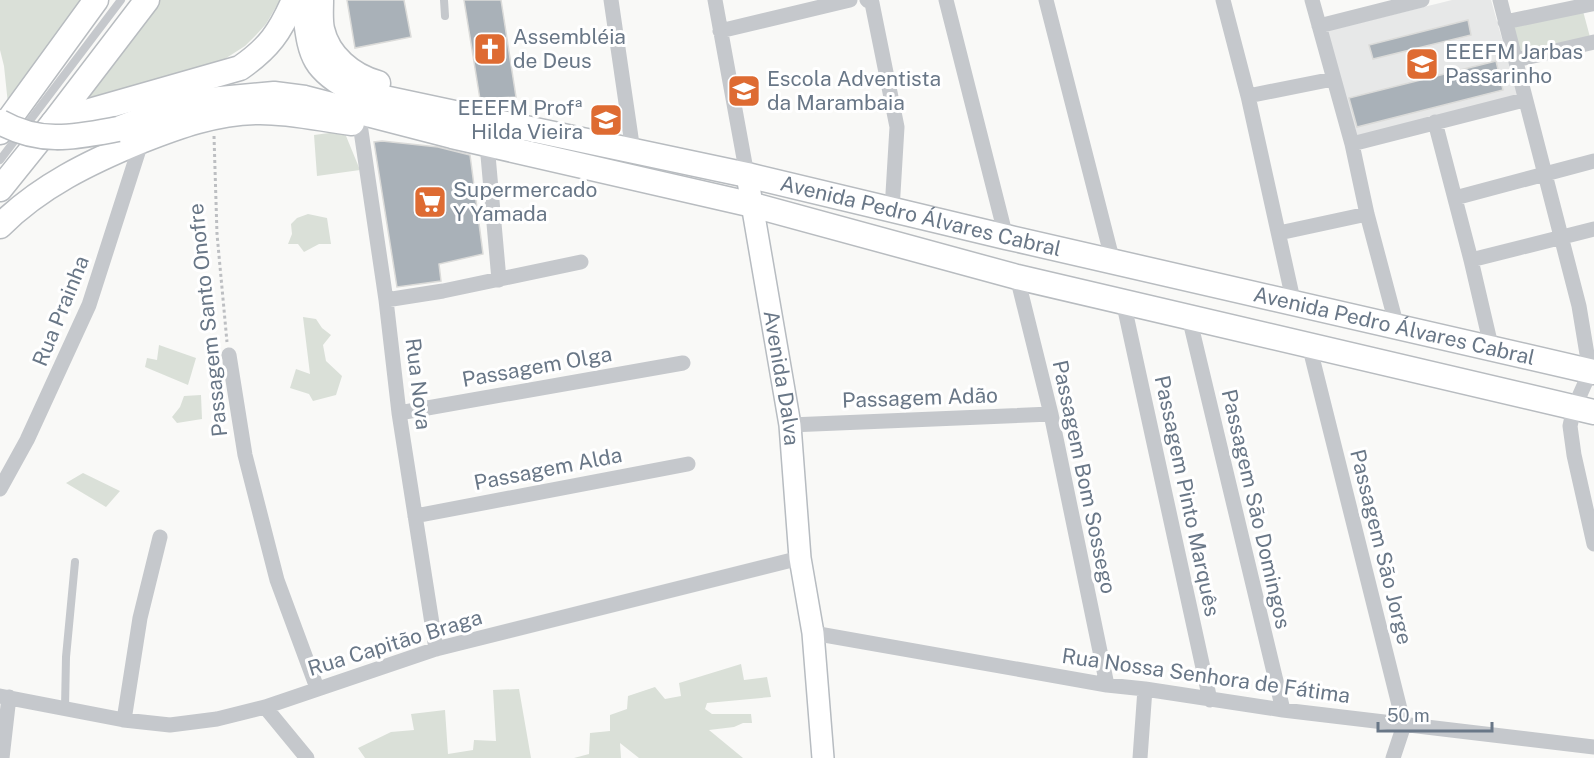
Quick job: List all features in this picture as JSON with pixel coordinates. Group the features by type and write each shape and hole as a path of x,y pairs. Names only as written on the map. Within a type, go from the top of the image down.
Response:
{"main road":[{"path":"0,132 96,0"},
{"path":"0,189 147,0"},
{"path":"53,123 240,68 260,54 272,40 296,0"},
{"path":"0,122 31,135 56,138 77,137 118,129 230,85 271,58 293,22 296,0"},
{"name":"Avenida Pedro Álvares Cabral","path":"303,0 312,56 324,74 341,85 366,95 747,175 1592,372"},
{"path":"321,0 322,29 332,51 353,74 366,80 512,116 540,130"},
{"path":"188,102 284,95 377,115 452,136"},
{"path":"0,226 40,193 87,164 171,128 213,116 268,112 452,136"},
{"name":"Avenida Pedro Álvares Cabral","path":"452,136 753,205 1017,277 1584,410"}],"street":[{"path":"611,0 633,151"},
{"name":"Avenida Dalva","path":"715,0 790,425 800,558 813,633 823,758"},
{"path":"720,31 849,0"},
{"path":"867,0 872,3 897,127 892,210"},
{"path":"946,0 1006,237"},
{"path":"1046,0 1113,262"},
{"path":"1222,0 1248,96 1294,304"},
{"path":"1312,0 1352,144 1397,327"},
{"path":"1500,0 1524,100 1562,237 1592,372 1584,410 1570,426 1594,544"},
{"path":"1319,26 1412,1"},
{"path":"1505,22 1592,6"},
{"path":"1515,60 1594,42"},
{"path":"1248,96 1333,79"},
{"path":"1352,144 1524,100"},
{"path":"1435,122 1492,350"},
{"name":"Rua Nova","path":"360,124 386,300 399,413 436,649"},
{"name":"Rua Prainha","path":"0,489 27,440 89,306 142,140"},
{"path":"487,144 499,280"},
{"path":"1455,198 1594,160"},
{"path":"1279,233 1368,214"},
{"path":"1471,260 1594,229"},
{"path":"386,300 499,280 581,262"},
{"name":"Passagem Bom Sossego","path":"1017,277 1051,414 1107,686"},
{"name":"Passagem Pinto Marquês","path":"1122,301 1210,700"},
{"path":"1578,306 1594,302"},
{"name":"Passagem São Domingos","path":"1189,317 1283,710"},
{"name":"Passagem São Jorge","path":"1309,345 1404,725"},
{"name":"Passagem Santo Onofre","path":"229,355 245,455 277,580 317,688"},
{"name":"Passagem Olga","path":"399,413 683,363"},
{"name":"Passagem Adão","path":"790,425 1051,414"},
{"name":"Passagem Alda","path":"415,516 688,464"},
{"path":"124,720 140,618 160,537"},
{"name":"Rua Capitão Braga","path":"4,697 124,720 170,725 217,720 265,707 436,649 800,558"},
{"name":"Rua Nossa Senhora de Fátima","path":"813,633 1107,686 1145,689 1283,710 1594,747"},
{"path":"1140,758 1145,689"},
{"path":"2,758 4,697"},
{"path":"265,707 307,758"},
{"path":"1393,758 1404,725"}],"lane":[{"path":"0,160 121,0"},
{"path":"444,0 445,16"},
{"path":"65,708 66,657 75,562"}],"path":[{"name":"Passagem Santo Onofre","path":"213,116 217,234 229,355"}],"shaded area":[{"path":"0,0 87,0 8,104 0,50"},
{"path":"155,0 280,0 266,24 256,35 245,46 220,62 76,106"},
{"name":"EEEFM Jarbas Passarinho","path":"1452,0 1491,0 1518,96 1356,136 1327,31"},
{"path":"1583,11 1590,37 1520,54 1511,27"},
{"path":"344,131 360,170 317,176 314,135"},
{"path":"308,214 327,218 331,244 319,244 304,252 298,244 288,244 292,234 291,224 297,218"},
{"path":"303,317 316,319 331,335 323,345 326,361 342,376 336,395 313,401 309,394 290,388 296,369 310,374"},
{"path":"159,345 196,358 188,385 145,367 147,358 157,360"},
{"path":"201,395 202,419 177,423 172,417 180,407 184,396"},
{"path":"83,473 120,491 106,507 66,483"},
{"path":"741,664 744,680 767,677 771,697 707,703 705,709 712,714 751,714 752,723 709,730 743,758 639,758 620,743 621,758 574,758 589,754 590,733 610,731 610,715 627,709 628,696 655,687 665,699 681,696 679,683"},
{"path":"519,689 531,758 365,758 358,748 391,732 414,730 411,714 445,710 448,754 473,750 474,740 496,741 493,690"}],"building":[{"path":"347,0 404,0 411,37 355,48"},
{"name":"Assembléia de Deus","path":"464,0 501,0 516,97 480,99"},
{"path":"1468,20 1471,35 1373,59 1369,45"},
{"path":"1496,61 1503,90 1357,127 1349,98"},
{"name":"Supermercado Y Yamada","path":"374,142 438,147 470,155 483,254 439,264 441,281 397,287"}],"place":[{"name":"Assembléia de Deus","path":"490,49"},
{"name":"EEEFM Jarbas Passarinho","path":"1422,64"},
{"name":"Escola Adventista da Marambaia","path":"744,91"},
{"name":"EEEFM Profª Hilda Vieira","path":"606,120"},
{"name":"Supermercado Y Yamada","path":"430,202"}]}
